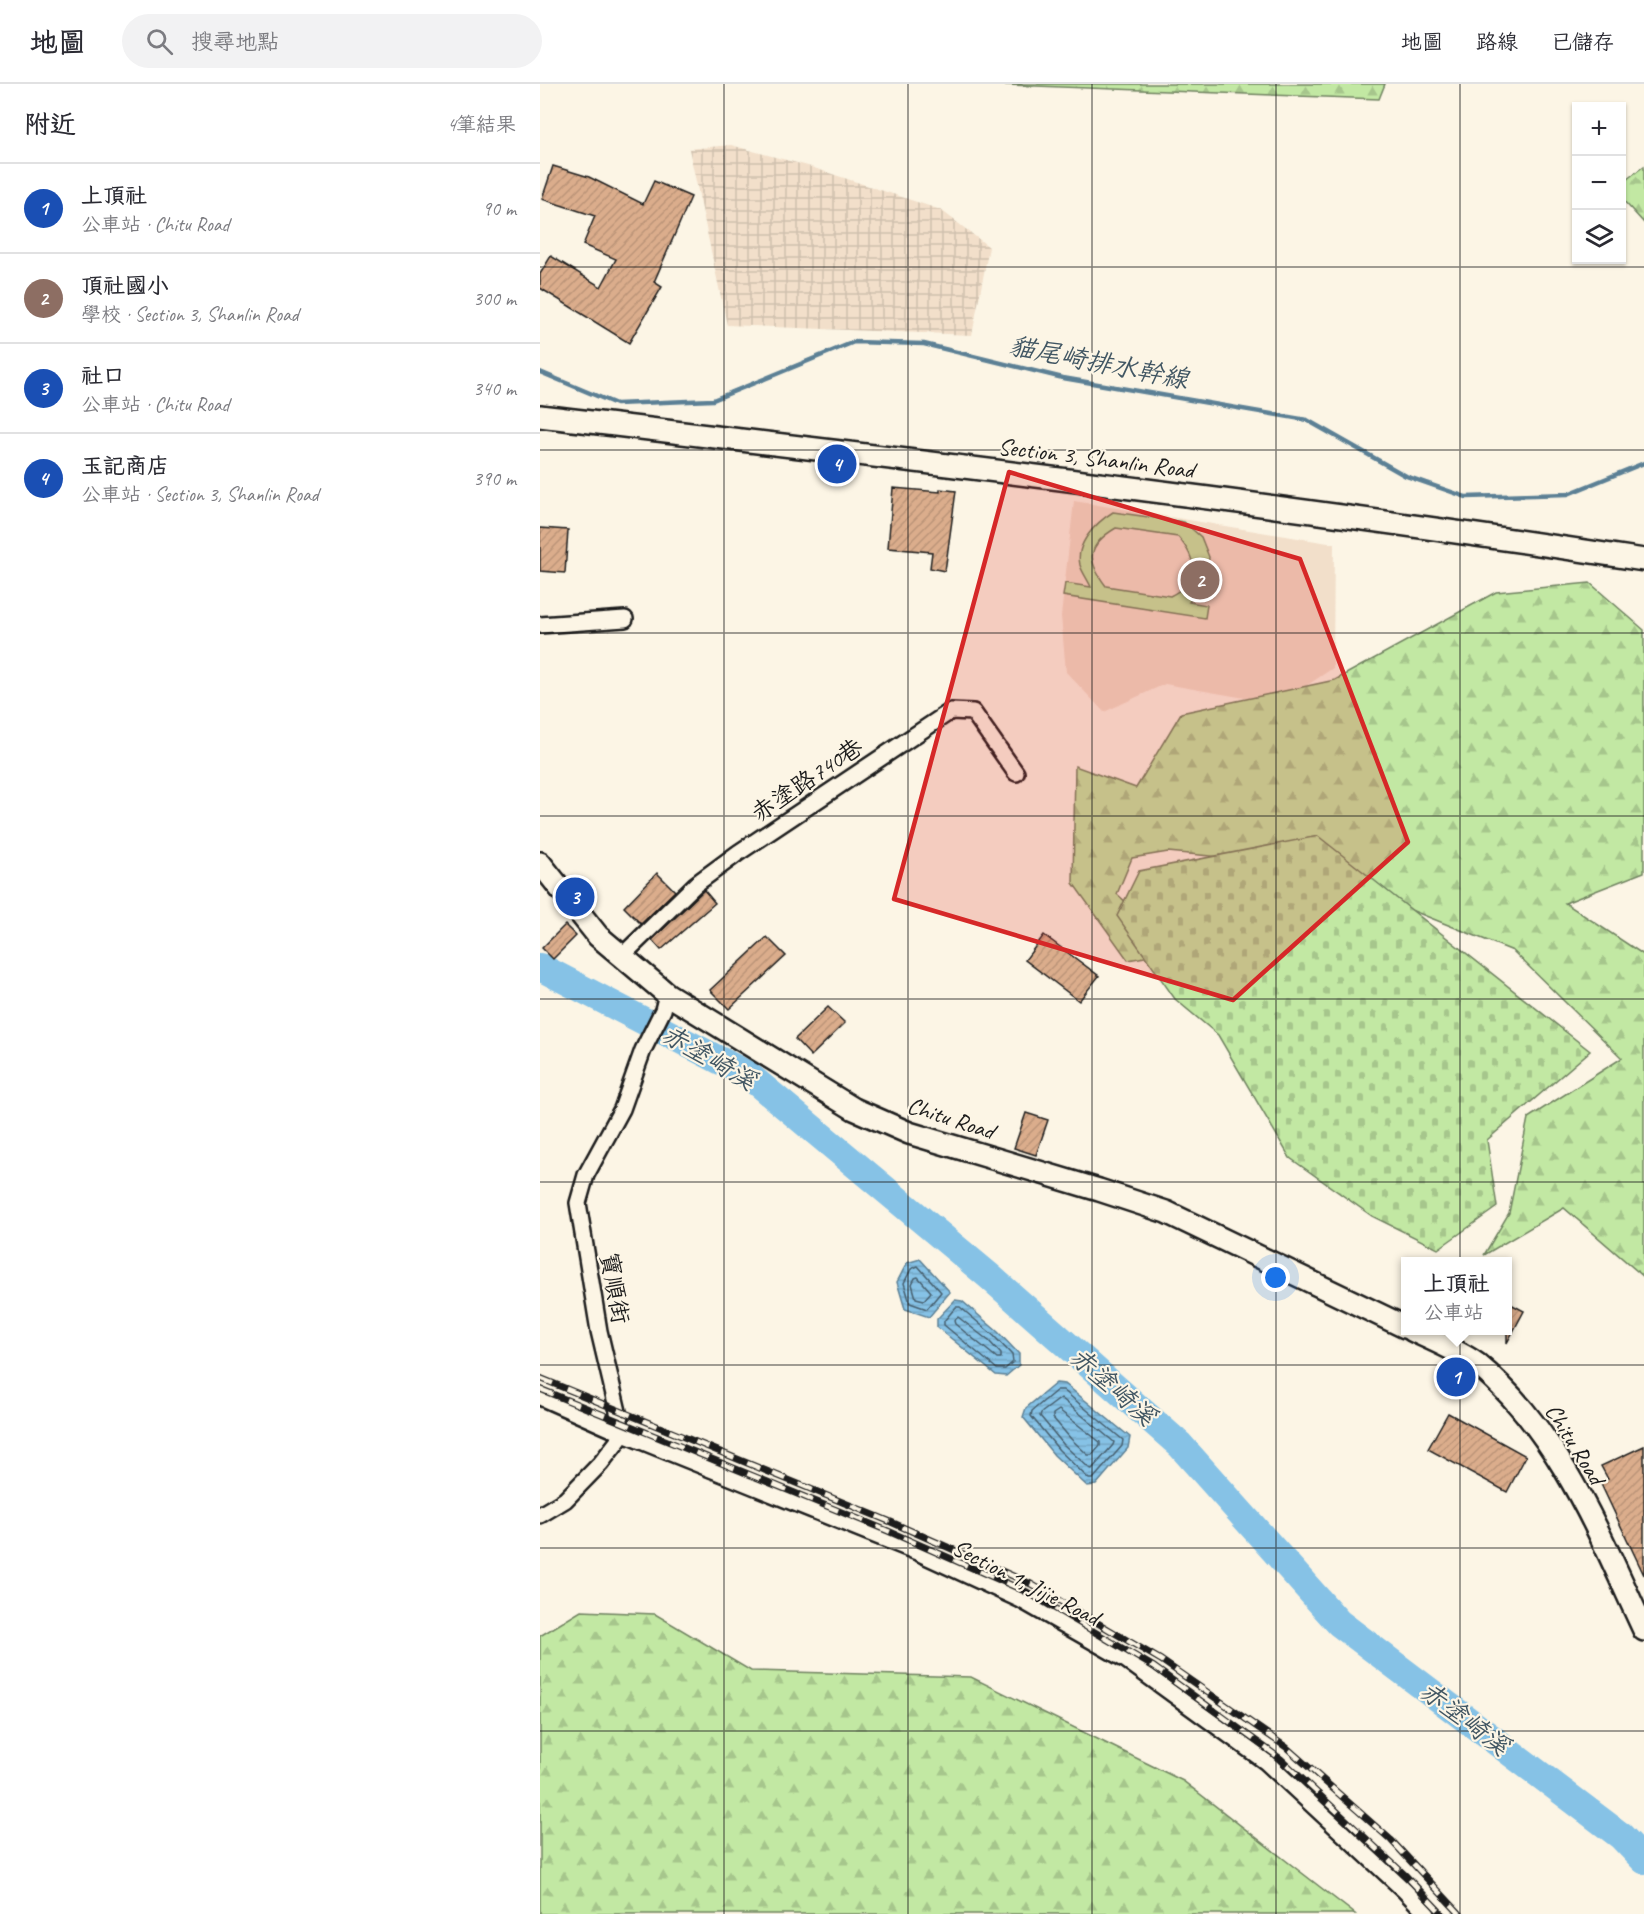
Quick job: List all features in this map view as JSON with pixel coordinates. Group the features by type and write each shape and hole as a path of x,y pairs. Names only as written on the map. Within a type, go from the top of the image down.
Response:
{"street":[{"name":"Section 3, Shanlin Road","path":"540,416 1077,480 1644,560"},
{"path":"540,625 625,619"},
{"name":"赤塗路740巷","path":"621,957 696,884 951,711 973,712 1016,772"},
{"name":"Chitu Road","path":"540,863 585,921 665,1002 854,1109 909,1133 1166,1212 1401,1325"},
{"name":"寶順街","path":"621,1433 600,1331 578,1203 586,1175 622,1109 665,1002"},
{"name":"Chitu Road","path":"1422,1335 1476,1363 1522,1407 1558,1455 1601,1538 1644,1630"},
{"name":"Section 1, Jijie Road","path":"540,1397 621,1433 916,1552 1021,1600 1126,1660 1266,1762 1427,1914"},
{"path":"540,1515 565,1500 601,1463 621,1437 621,1433"}],"highlighted area":[{"path":"1009,472 1300,559 1408,842 1233,1000 894,899"}],"shaded area":[{"path":"731,145 808,166 941,210 989,247 972,335 727,325 689,149"},
{"path":"1074,501 1334,544 1333,668 1279,704 1165,684 1104,712 1066,672 1061,616"}],"green space":[{"path":"981,84 1385,84 1379,99"},
{"path":"1644,166 1644,223 1626,203 1626,180"},
{"path":"1113,512 1184,522 1201,537 1209,557 1207,572 1202,587 1189,602 1207,605 1205,618 1063,596 1065,583 1091,587 1080,565 1079,557 1084,541 1094,527","holes":["1116,528 1178,537 1189,554 1193,570 1187,584 1170,596 1106,586 1095,568 1093,561 1095,547 1106,534"]},
{"path":"1590,583 1644,630 1644,872 1565,903 1644,955 1644,1277 1564,1208 1484,1255 1509,1213 1528,1118 1622,1058 1513,951 1296,864 1168,852 1132,858 1117,894 1180,951 1128,960 1073,883 1075,766 1136,788 1181,713 1335,680 1496,592"},
{"path":"1318,836 1590,1051 1487,1140 1497,1207 1438,1249 1372,1216 1290,1158 1218,1035 1175,999 1117,916 1139,871"},
{"path":"581,1611 655,1614 751,1671 971,1677 1183,1781 1355,1914 540,1914 540,1636"}],"water":[{"path":"920,1259 950,1292 929,1317 905,1309 897,1282 907,1263"},
{"path":"955,1300 962,1301 998,1332 1019,1354 1019,1365 1006,1376 996,1375 937,1327 937,1319"},
{"path":"1056,1383 1065,1384 1130,1437 1128,1448 1096,1485 1087,1486 1054,1455 1023,1417 1026,1408"}],"building":[{"path":"553,166 589,177 643,204 654,181 691,197 654,282 662,287 629,343 540,288 540,274 551,256 601,287 616,259 583,245 595,216 542,199"},
{"path":"893,488 956,491 945,571 930,568 932,552 888,548"},
{"path":"540,528 568,530 565,573 540,571"},
{"path":"657,873 675,891 641,924 624,907"},
{"path":"704,890 715,903 661,950 652,940"},
{"path":"565,925 576,936 553,959 542,948"},
{"path":"1044,935 1099,976 1079,1001 1025,960"},
{"path":"767,937 786,956 729,1009 710,990"},
{"path":"828,1007 845,1023 811,1056 795,1039"},
{"path":"1026,1113 1048,1120 1036,1155 1014,1148"},
{"path":"1512,1305 1524,1311 1512,1334"},
{"path":"1448,1413 1526,1456 1507,1492 1428,1449"},
{"path":"1644,1446 1644,1575 1600,1482 1608,1479 1601,1466"}],"waterway":[{"name":"貓尾崎排水幹線","path":"540,372 616,404 713,400 854,342 924,344 1063,378 1307,420 1406,476 1466,497 1568,494 1644,463"},
{"name":"赤塗崎溪","path":"540,967 748,1075 989,1276 1180,1445 1339,1623 1621,1836 1644,1860"}],"railway":[{"path":"540,1378 891,1522 1031,1584 1161,1660 1286,1747 1391,1840 1460,1914"},
{"path":"540,1389 888,1531 1027,1592 1154,1667 1281,1759 1405,1875 1442,1914"}],"place":[{"name":"玉記商店","path":"837,464"},
{"name":"頂社國小","path":"1200,580"},
{"name":"社口","path":"575,897"},
{"name":"上頂社","path":"1456,1377"}]}
